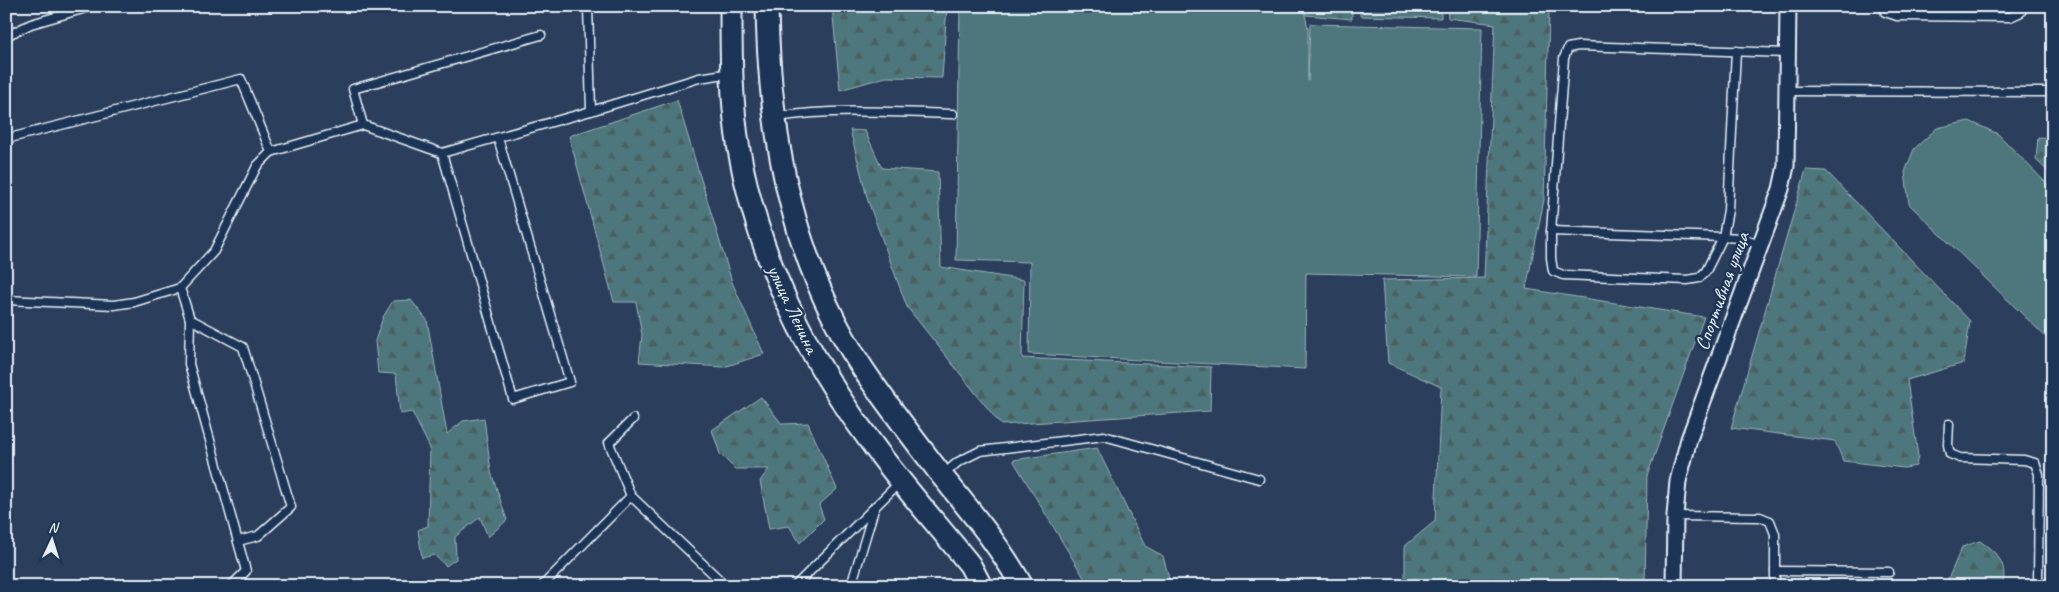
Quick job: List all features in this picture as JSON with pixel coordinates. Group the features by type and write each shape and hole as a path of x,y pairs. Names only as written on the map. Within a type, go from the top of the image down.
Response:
{"street":[{"name":"улица Ленина","path":"731,6 731,74 737,134 748,189 759,230 777,279 798,326 824,372 870,442 970,565 981,586"},
{"name":"улица Ленина","path":"767,6 775,117 787,192 796,228 809,264 848,345 873,384 997,544 1022,586"},
{"name":"Спортивная улица","path":"1674,586 1674,516 1678,481 1688,440 1781,189 1786,166 1788,6"},
{"path":"970,565 997,544"}],"lane":[{"path":"6,36 31,24 93,6"},
{"path":"588,6 591,112"},
{"path":"1884,6 1886,12 1896,16 1991,17 2010,17 2021,12 2022,6"},
{"path":"363,125 353,88 541,35"},
{"path":"1736,51 1728,210 1723,237 1706,271 1699,278 1686,280 1563,275 1553,271 1551,231 1564,58 1568,48 1578,46 1736,51 1787,53"},
{"path":"6,300 114,305 134,302 180,288 214,251 257,166 271,152 363,125 442,153 591,112 699,78 731,74"},
{"path":"6,139 241,79 271,152"},
{"path":"1786,92 2053,92"},
{"path":"775,117 797,114 873,112 953,114"},
{"path":"442,153 513,399 570,382 498,138"},
{"path":"1551,231 1740,238 1760,245"},
{"path":"180,288 190,319 188,364 246,571 231,586"},
{"path":"190,319 242,347 291,507 258,536 238,541"},
{"path":"633,419 609,443 631,496 726,586"},
{"path":"1949,424 1948,445 1950,454 1960,458 2024,460 2035,463 2039,474 2038,586"},
{"path":"942,475 958,462 980,451 1104,436 1259,480"},
{"path":"795,586 901,480"},
{"path":"542,586 631,496"},
{"path":"851,586 876,504"},
{"path":"1674,516 1760,517 1770,521 1775,534 1775,586"},
{"path":"1775,571 1889,572"}],"green space":[{"path":"832,6 947,6 942,78 886,77 840,90"},
{"path":"960,6 1303,6 1308,28 1308,81 1310,24 1482,28 1476,277 1306,273 1305,369 1029,354 1030,262 956,260"},
{"path":"1305,6 1352,6 1352,19 1306,15"},
{"path":"1360,6 1441,6 1441,18 1360,16"},
{"path":"1447,6 1557,6 1549,12 1544,200 1526,289 1704,317 1647,476 1645,586 1405,586 1405,546 1435,521 1441,387 1388,363 1382,280 1484,278 1495,24 1448,18"},
{"path":"677,100 732,282 764,354 724,367 639,362 642,335 636,302 614,302 569,136"},
{"path":"1969,121 1998,134 2053,190 2053,344 1909,204 1905,172 1914,149 1937,128"},
{"path":"850,130 865,131 882,168 938,172 941,267 1024,280 1022,358 1211,367 1210,411 1001,425 907,307 868,201"},
{"path":"2038,137 2053,138 2053,176 2036,160"},
{"path":"1806,170 1826,171 1970,321 1964,363 1907,380 1918,456 1916,466 1904,468 1843,461 1835,441 1731,428"},
{"path":"411,300 427,320 447,434 463,421 484,418 491,472 507,520 488,537 480,517 455,537 456,559 446,566 434,555 422,558 418,530 428,526 430,448 412,412 400,414 396,374 378,373 375,341 383,317 393,301"},
{"path":"761,397 782,424 808,423 837,489 819,505 824,519 800,543 789,526 769,529 760,481 769,469 735,469 720,454 712,430"},
{"path":"1097,448 1145,546 1163,556 1171,586 1089,586 1013,460"},
{"path":"1980,541 2000,559 2004,571 2003,586 1945,586 1962,547"},
{"path":"1782,579 1830,581 1830,586 1782,586"}]}
